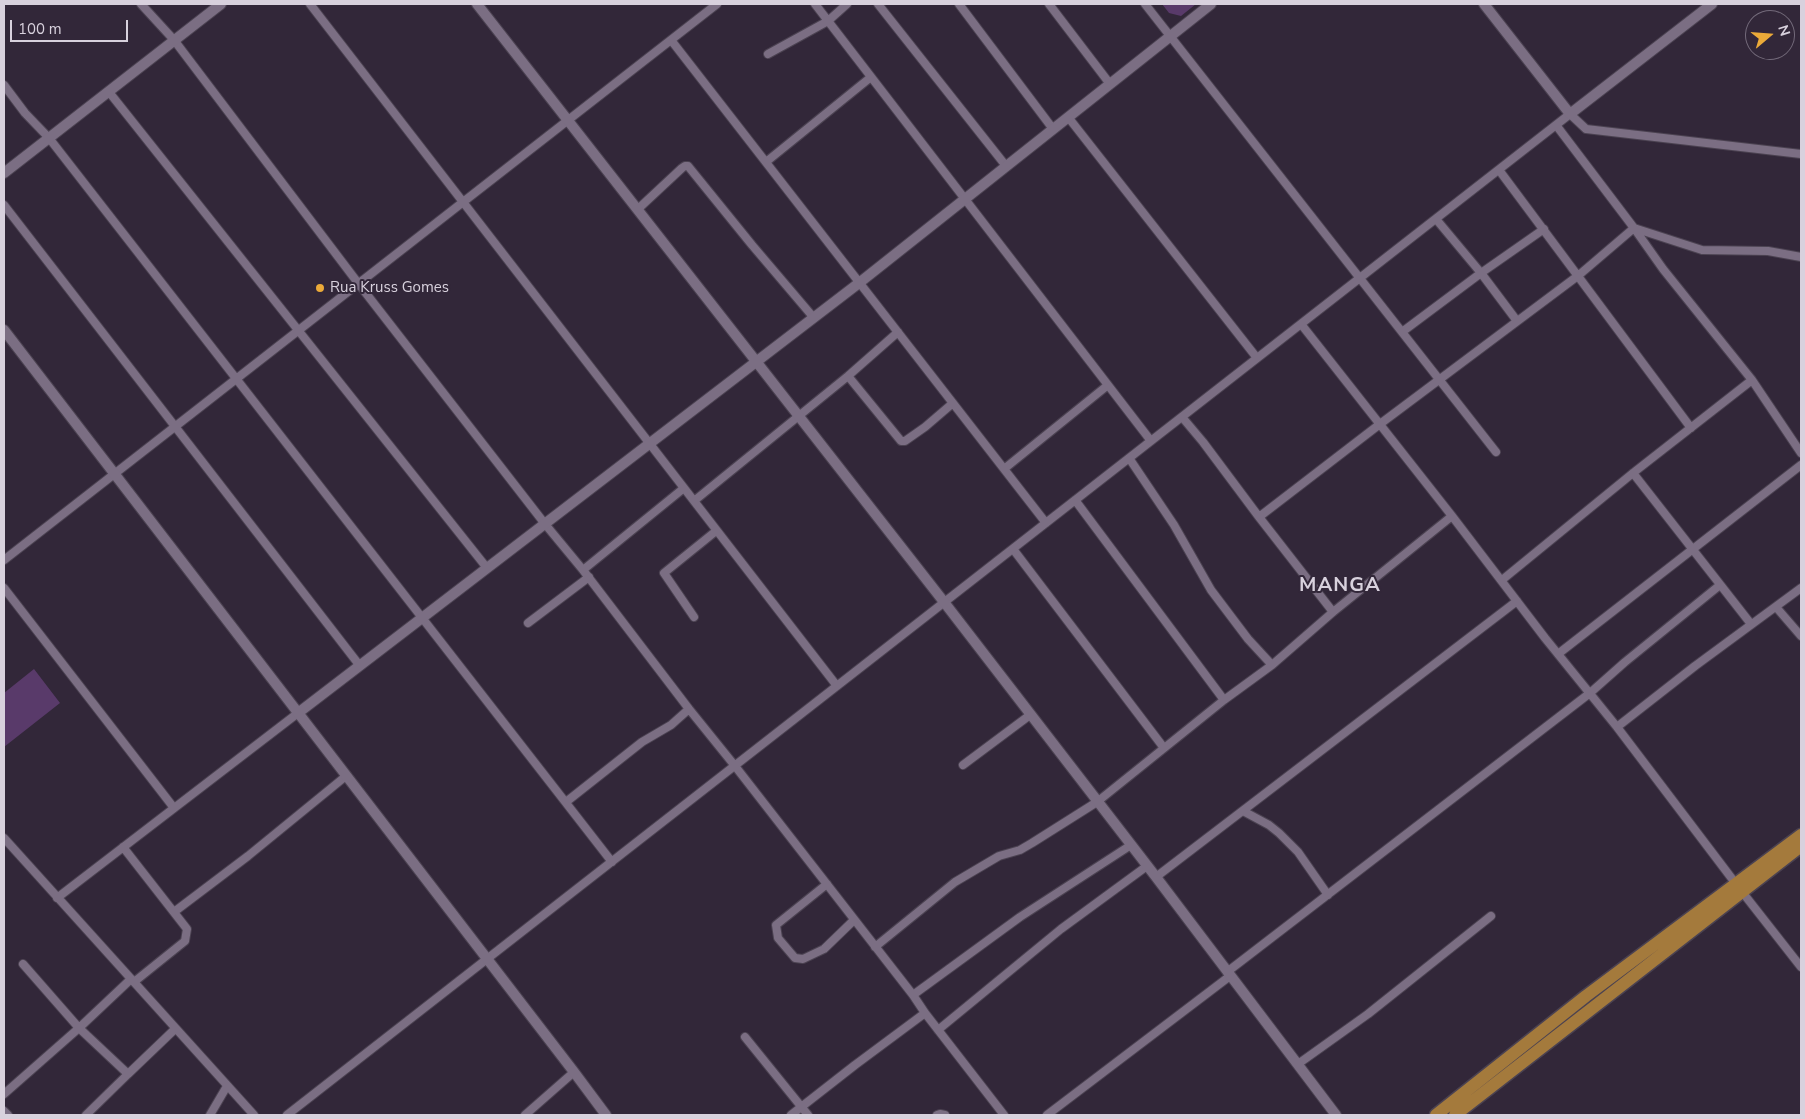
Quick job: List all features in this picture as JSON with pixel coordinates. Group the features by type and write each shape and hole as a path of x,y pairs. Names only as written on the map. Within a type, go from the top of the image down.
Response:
{"highway":[{"path":"1436,1115 1615,992 1801,835"},
{"path":"1455,1115 1526,1060 1537,1044 1586,996 1801,846"}],"street":[{"path":"141,4 174,40 358,283 545,524 584,570 689,709 913,995 1004,1115"},
{"path":"4,173 222,4"},
{"path":"310,4 837,686"},
{"path":"477,4 944,602 1336,1115"},
{"path":"4,560 717,4"},
{"path":"815,4 1151,441"},
{"path":"768,54 828,21 847,4"},
{"path":"878,4 1006,166"},
{"path":"959,4 1053,129"},
{"path":"1049,4 1110,84"},
{"path":"1145,4 1496,452"},
{"path":"57,898 814,318 1211,4"},
{"path":"1484,4 1570,114 1586,129 1801,154"},
{"path":"287,1115 1712,4"},
{"path":"671,40 1046,523"},
{"path":"766,162 871,77"},
{"path":"4,85 25,113 49,138 612,862"},
{"path":"109,92 487,568"},
{"path":"1068,117 1257,358"},
{"path":"1556,125 1664,269 1752,380 1801,453"},
{"path":"638,209 682,168 688,166 814,318"},
{"path":"1499,170 1691,428"},
{"path":"4,206 360,666"},
{"path":"1436,219 1482,273 1518,321"},
{"path":"1634,228 1702,250 1768,251 1801,257"},
{"path":"1259,517 1579,275 1634,228"},
{"path":"1402,332 1544,229"},
{"path":"1301,324 1502,580 1516,601 1617,727 1801,967"},
{"path":"4,330 606,1115"},
{"path":"694,501 848,376 898,332"},
{"path":"848,376 901,441 905,441 953,403"},
{"path":"1502,580 1633,473 1752,380"},
{"path":"1004,469 1108,385"},
{"path":"1182,418 1203,442 1333,612"},
{"path":"1129,458 1174,525 1211,590 1248,639 1272,665"},
{"path":"1558,654 1801,465"},
{"path":"1633,473 1751,624"},
{"path":"584,570 684,488"},
{"path":"1075,500 1224,700"},
{"path":"875,947 955,882 999,856 1020,850 1097,802 1224,700 1272,665 1333,612 1452,516"},
{"path":"694,617 664,572 716,531"},
{"path":"1013,549 1164,748"},
{"path":"528,623 589,578"},
{"path":"1047,1115 1328,894 1590,693 1720,585"},
{"path":"4,588 174,808"},
{"path":"1617,727 1801,588"},
{"path":"1156,877 1516,601"},
{"path":"1776,607 1801,636"},
{"path":"566,802 642,742 671,725 689,709"},
{"path":"963,765 1030,714"},
{"path":"174,912 248,856 346,776"},
{"path":"1242,810 1270,825 1280,833 1298,852 1328,894"},
{"path":"4,838 254,1115"},
{"path":"913,995 1020,917 1131,845"},
{"path":"4,1094 132,981 185,941 187,929 123,847"},
{"path":"938,1030 1061,929 1147,866"},
{"path":"826,884 776,925 778,938 795,958 803,959 824,949 854,920"},
{"path":"1298,1064 1368,1014 1490,916"},
{"path":"23,964 79,1028 128,1074"},
{"path":"791,1115 925,1013"},
{"path":"86,1115 175,1029"},
{"path":"745,1037 808,1115"},
{"path":"526,1115 574,1072"},
{"path":"210,1115 227,1086"},
{"path":"4,1111 8,1115"},
{"path":"937,1115 944,1115"}],"shaded area":[{"path":"1162,4 1196,4 1181,16 1169,13"},
{"path":"34,669 60,703 4,747 4,693"}],"place":[{"name":"Rua Kruss Gomes","path":"320,288"}],"district":[{"name":"MANGA","path":"1340,586"}]}
